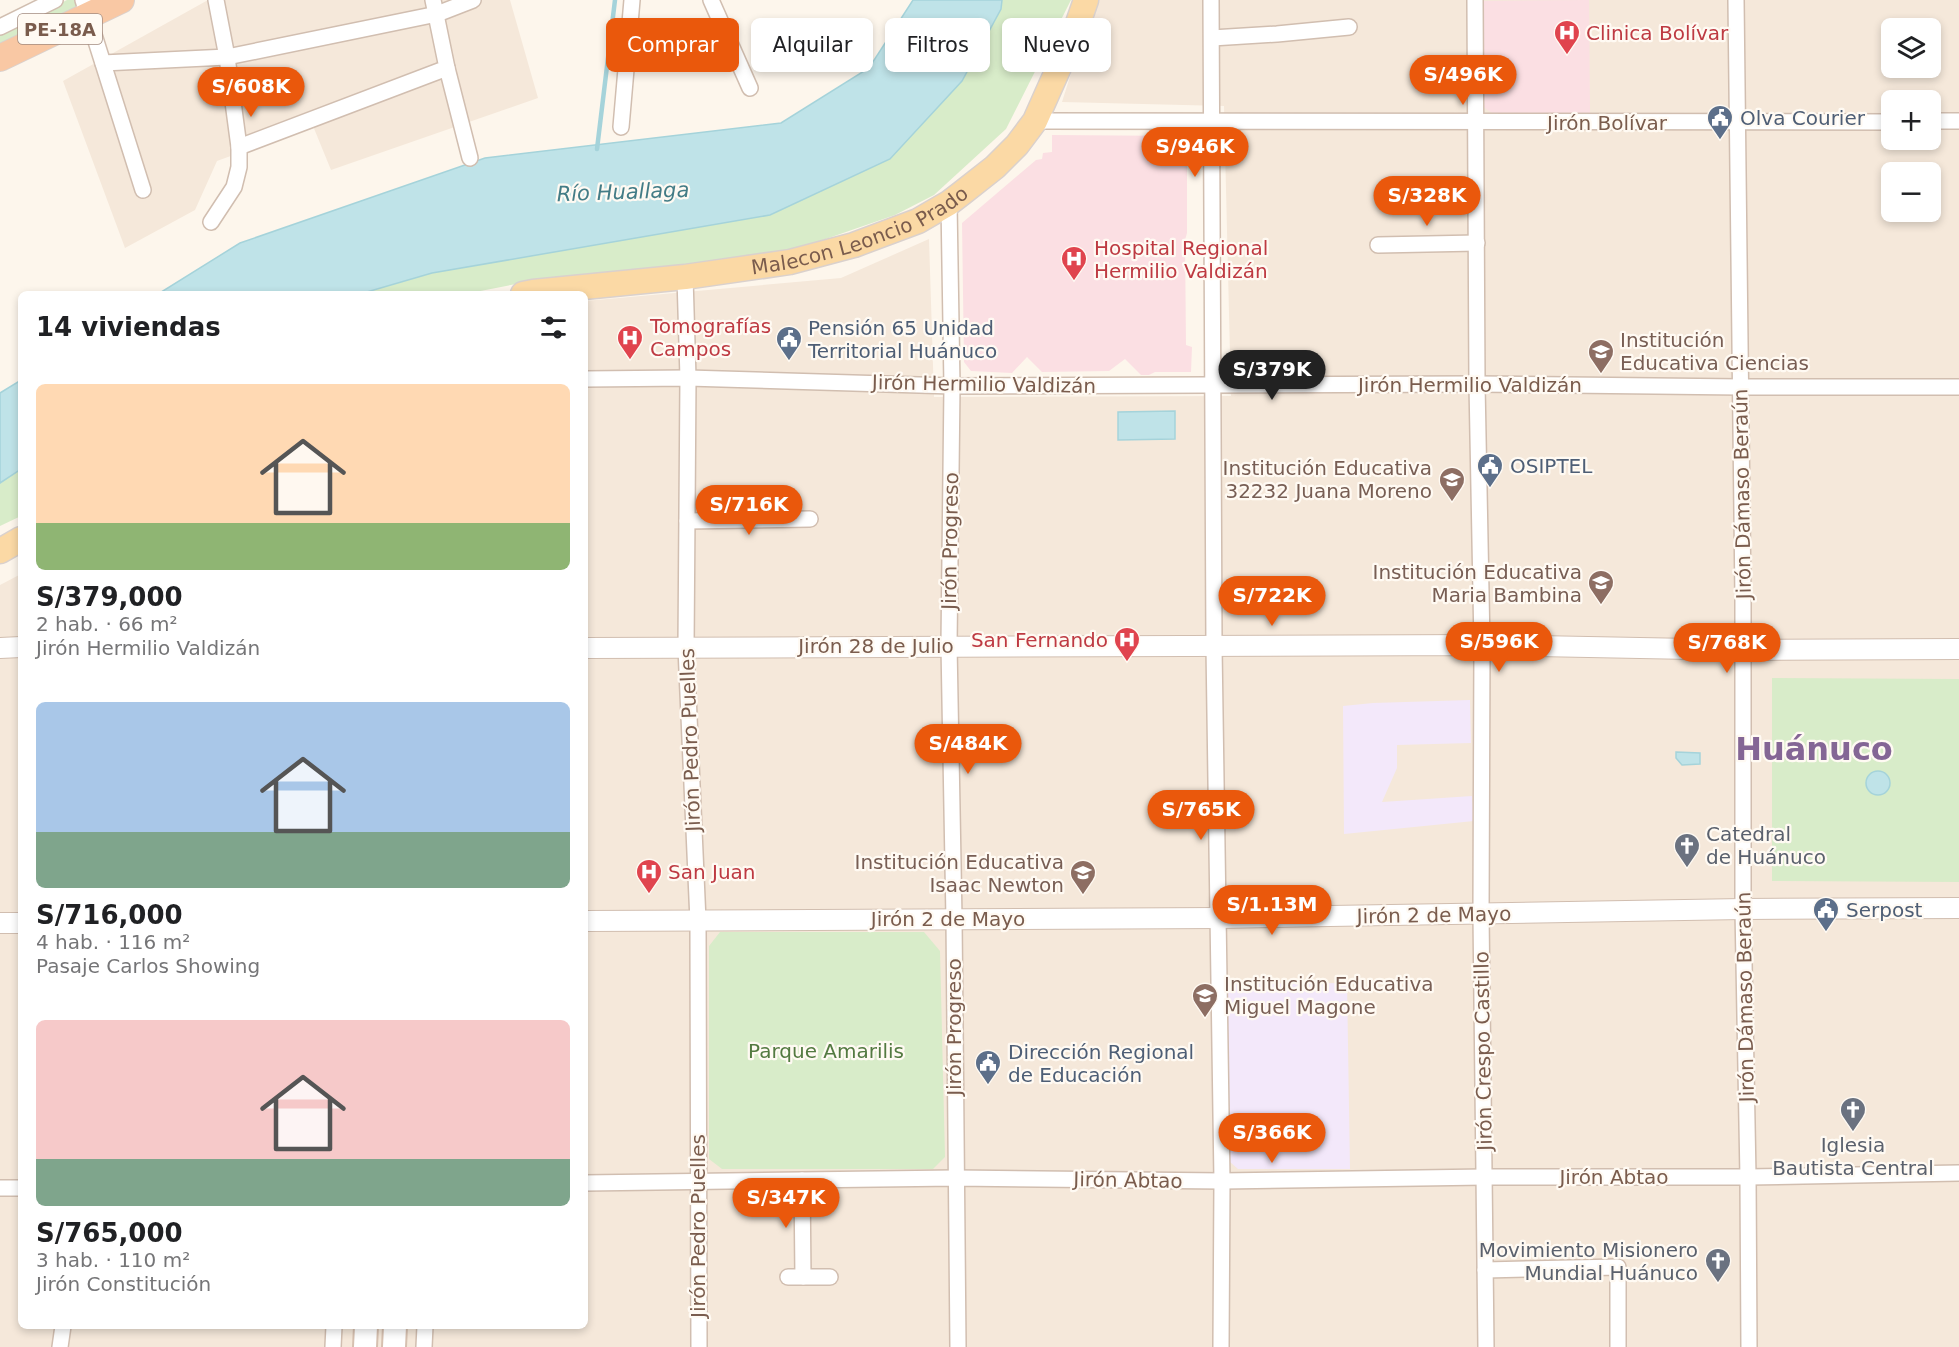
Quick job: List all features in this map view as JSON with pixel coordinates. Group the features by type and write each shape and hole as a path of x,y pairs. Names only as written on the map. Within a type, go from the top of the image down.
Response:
{"highway":[{"name":"PE-18A","path":"0,58 86,8 121,0"}],"main road":[{"name":"Malecon Leoncio Prado","path":"533,291 749,269 818,256 918,221 949,203 995,167 1017,145 1035,121 1076,29 1086,0"},
{"path":"0,550 18,541"},
{"path":"365,1347 366,1329"},
{"path":"394,1347 395,1329"}],"street":[{"path":"0,27 55,0"},
{"path":"211,222 234,187 239,167 239,147 227,57 216,0"},
{"path":"103,63 227,57 473,0"},
{"path":"621,127 632,0"},
{"path":"711,0 750,88"},
{"path":"1211,0 1214,646 1222,1181 1221,1347"},
{"name":"Jirón Crespo Castillo","path":"1475,0 1486,1347"},
{"name":"Jirón Dámaso Beraún","path":"1736,0 1749,1347"},
{"path":"435,7 447,68 470,158"},
{"path":"86,8 142,190"},
{"path":"1212,38 1349,27"},
{"path":"239,147 447,68"},
{"name":"Jirón Bolívar","path":"1035,121 1881,122"},
{"path":"1941,122 1959,121"},
{"name":"Jirón Progreso","path":"949,203 952,386 949,645 958,1347"},
{"path":"1378,244 1477,243"},
{"name":"Jirón Pedro Puelles","path":"685,277 688,378 686,648 698,921 699,1347"},
{"name":"Jirón Hermilio Valdizán","path":"588,379 688,378 952,386 1477,384 1959,387"},
{"path":"687,520 810,519"},
{"name":"Jirón 28 de Julio","path":"588,648 1482,645 1743,650 1959,649"},
{"path":"0,648 18,647"},
{"name":"Jirón 2 de Mayo","path":"588,921 1219,918 1743,909 1959,908"},
{"path":"0,923 18,923"},
{"name":"Jirón Abtao","path":"588,1183 955,1178 1222,1181 1959,1173"},
{"path":"802,1180 795,1277 830,1277"},
{"path":"0,1188 18,1188"},
{"path":"1485,1270 1618,1268 1618,1347"},
{"path":"60,1347 63,1329"},
{"path":"333,1347 334,1329"},
{"path":"424,1347 425,1329"}],"shaded area":[{"path":"208,0 510,0 538,98 331,170 313,126 217,161 195,210 125,248 63,81"},
{"name":"Huánuco","path":"1094,0 1959,0 1959,1347 0,1347 0,585 18,576 18,1329 588,1329 588,301 841,278 929,239 934,397 1231,396 1224,106 1062,102 1071,72 1111,72 1111,18 1088,18"},
{"path":"1589,0 1590,113 1492,113 1482,106 1481,1"},
{"name":"Hospital Regional Hermilio Valdizán","path":"1052,135 1187,136 1186,345 1192,347 1191,372 1155,372 1141,375 1125,359 1109,371 1042,372 1027,357 1012,373 971,371 964,362 962,223 1036,160 1042,159 1043,153 1052,152"},
{"path":"1470,700 1471,743 1397,745 1397,768 1382,802 1472,796 1474,821 1344,834 1343,706"},
{"path":"1347,983 1350,1169 1238,1169 1230,1162 1227,984"}],"green space":[{"path":"67,0 74,0 78,10 0,48 0,33"},
{"path":"1002,0 1071,0 1062,18 1002,18 1002,72 1035,72 1006,129 934,195 895,215 794,250 699,263 547,278 480,291 370,291 432,273 962,81 967,72 990,72 990,29 1001,9"},
{"path":"18,471 18,517 0,526 0,483"},
{"path":"1772,678 1959,679 1959,882 1772,881"},
{"name":"Parque Amarilis","path":"720,932 924,932 940,951 945,1157 933,1169 722,1169 709,1159 709,946"}],"water":[{"path":"913,0 1002,0 1001,9 990,29 990,18 901,18"},
{"name":"Río Huallaga","path":"885,43 885,72 967,72 962,81 890,159 770,215 432,273 370,291 163,291 240,243 485,158 781,123 863,72 873,72 873,62"},
{"path":"18,382 18,471 0,483 0,393"},
{"path":"1175,411 1175,439 1118,440 1118,412"},
{"path":"1676,752 1700,753 1700,764 1682,765 1676,758"},
{"path":"1878,771 1883,772 1889,778 1889,788 1883,794 1878,795 1873,794 1867,788 1866,783 1867,778 1873,772"}],"waterway":[{"path":"597,149 615,0"}],"place":[{"name":"Clinica Bolívar","path":"1567,56"},
{"name":"Olva Courier","path":"1720,141"},
{"name":"Hospital Regional Hermilio Valdizán","path":"1074,282"},
{"name":"Tomografías Campos","path":"630,361"},
{"name":"Pensión 65 Unidad Territorial Huánuco","path":"789,362"},
{"name":"Institución Educativa Ciencias","path":"1601,375"},
{"name":"OSIPTEL","path":"1490,489"},
{"name":"Institución Educativa 32232 Juana Moreno","path":"1452,503"},
{"name":"Institución Educativa Maria Bambina","path":"1601,606"},
{"name":"San Fernando","path":"1127,663"},
{"name":"Catedral de Huánuco","path":"1687,869"},
{"name":"San Juan","path":"649,895"},
{"name":"Institución Educativa Isaac Newton","path":"1083,896"},
{"name":"Serpost","path":"1826,933"},
{"name":"Institución Educativa Miguel Magone","path":"1205,1019"},
{"name":"Dirección Regional de Educación","path":"988,1086"},
{"name":"Iglesia Bautista Central","path":"1853,1133"},
{"name":"Movimiento Misionero Mundial Huánuco","path":"1718,1284"}],"district":[{"name":"Huánuco","path":"1814,749"}]}
